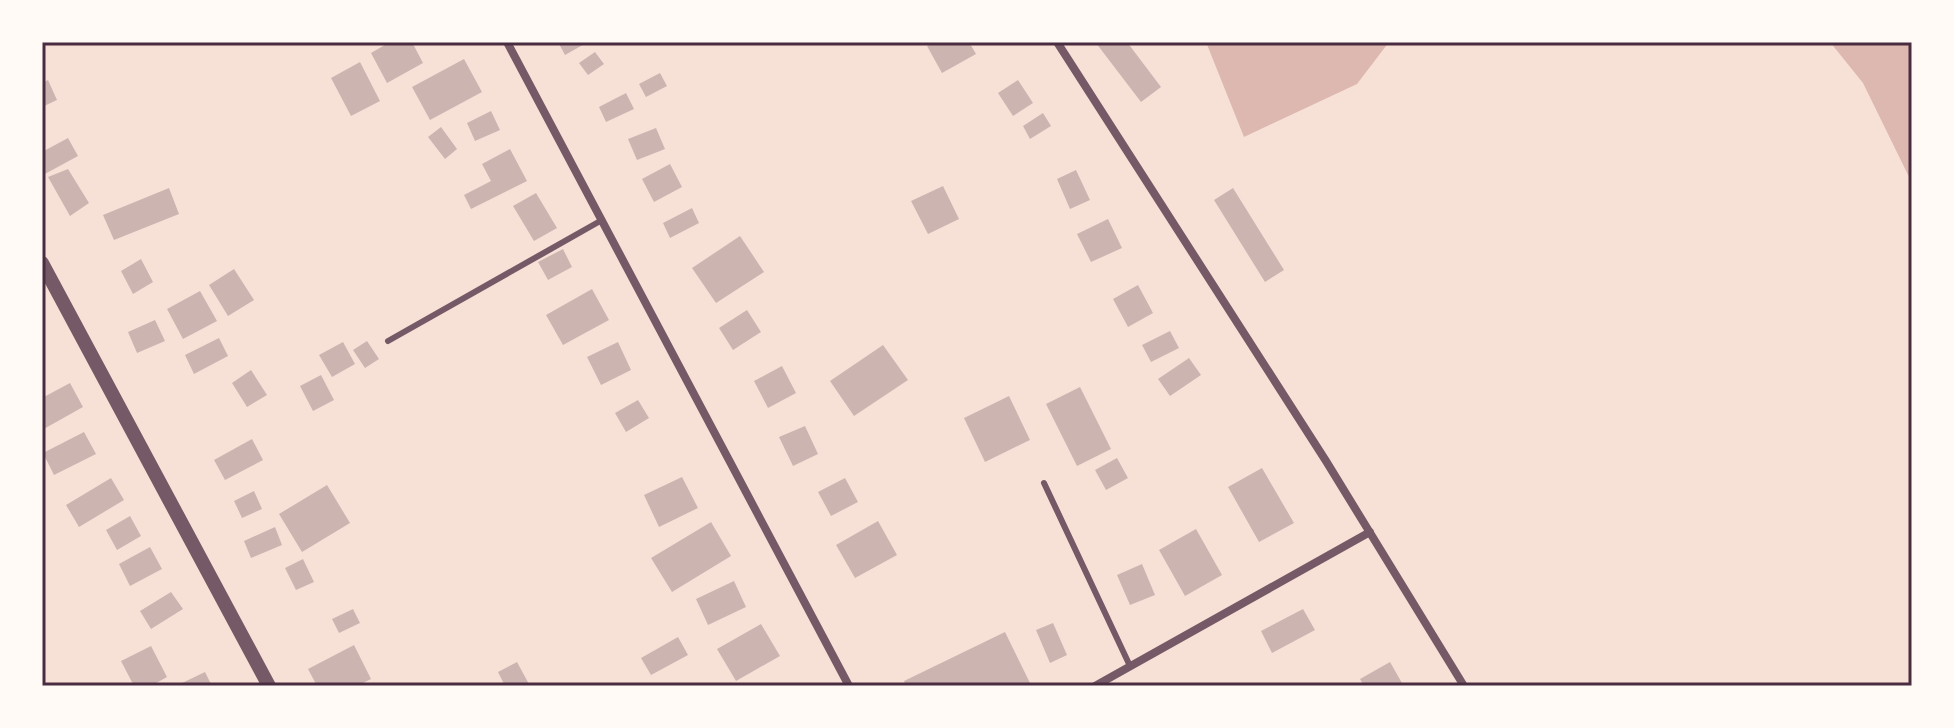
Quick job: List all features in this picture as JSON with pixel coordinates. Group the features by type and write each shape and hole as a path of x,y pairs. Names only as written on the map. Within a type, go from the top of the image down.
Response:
{"street":[{"path":"507,42 849,686"},
{"path":"1057,42 1370,532 1464,686"},
{"path":"42,263 269,686"},
{"path":"1095,686 1370,532"}],"lane":[{"path":"388,341 602,220"},
{"path":"1044,483 1130,666"}],"shaded area":[{"path":"1206,42 1389,42 1357,84 1244,137"},
{"path":"1830,42 1912,42 1912,183 1863,83"}],"building":[{"path":"390,42 412,42 423,63 387,83 371,53"},
{"path":"558,42 588,42 565,55"},
{"path":"935,42 969,42 976,54 942,73 927,46"},
{"path":"1098,42 1127,42 1161,87 1141,102"},
{"path":"595,52 604,64 588,75 579,63"},
{"path":"464,59 482,92 430,120 412,87"},
{"path":"360,62 380,101 351,116 331,78"},
{"path":"660,73 667,86 646,97 639,84"},
{"path":"48,80 57,100 42,107 42,83"},
{"path":"1018,80 1033,103 1013,116 998,93"},
{"path":"626,93 634,109 606,122 599,107"},
{"path":"491,111 500,130 475,141 467,123"},
{"path":"1043,113 1051,126 1030,139 1023,126"},
{"path":"441,127 457,149 445,159 428,137"},
{"path":"656,128 665,149 637,160 628,139"},
{"path":"68,138 78,156 43,175 42,152"},
{"path":"510,149 527,181 471,209 464,195 491,181 482,164"},
{"path":"670,164 682,187 654,202 642,179"},
{"path":"68,169 89,203 70,216 48,177"},
{"path":"1076,170 1090,200 1070,209 1057,179"},
{"path":"943,186 959,219 928,234 911,201"},
{"path":"169,188 179,214 114,240 103,215"},
{"path":"1233,188 1284,270 1265,282 1214,200"},
{"path":"536,193 557,228 534,241 513,206"},
{"path":"692,208 699,223 670,238 663,223"},
{"path":"1108,219 1122,248 1091,262 1077,234"},
{"path":"740,236 764,272 716,303 692,268"},
{"path":"563,249 572,267 548,280 538,262"},
{"path":"141,259 153,282 133,294 121,271"},
{"path":"234,269 254,300 228,316 209,285"},
{"path":"1138,285 1153,313 1128,327 1113,299"},
{"path":"592,289 609,320 563,345 546,315"},
{"path":"200,291 217,321 183,339 167,309"},
{"path":"747,310 761,332 733,350 719,328"},
{"path":"155,320 165,341 137,353 128,332"},
{"path":"1170,331 1179,348 1151,362 1142,345"},
{"path":"219,338 228,356 194,374 185,355"},
{"path":"367,341 379,359 365,368 353,350"},
{"path":"343,342 355,364 332,377 319,355"},
{"path":"618,342 631,370 601,385 587,357"},
{"path":"883,345 908,380 854,416 830,381"},
{"path":"1189,358 1201,375 1170,396 1158,379"},
{"path":"782,366 796,393 768,408 754,381"},
{"path":"251,370 267,395 247,407 232,383"},
{"path":"321,375 334,400 313,411 300,386"},
{"path":"70,383 83,407 42,430 42,398"},
{"path":"1080,387 1111,449 1077,466 1046,404"},
{"path":"1009,396 1030,440 985,462 964,418"},
{"path":"638,400 649,418 626,432 615,413"},
{"path":"805,426 818,454 793,466 779,437"},
{"path":"84,432 96,454 54,475 43,453"},
{"path":"252,439 263,460 225,480 214,460"},
{"path":"1117,458 1128,478 1106,490 1095,470"},
{"path":"1262,468 1294,523 1259,542 1228,487"},
{"path":"682,477 698,508 659,527 644,495"},
{"path":"111,478 124,500 79,527 66,505"},
{"path":"845,478 858,502 831,516 818,492"},
{"path":"327,485 350,523 302,552 279,514"},
{"path":"254,491 262,509 242,518 234,501"},
{"path":"130,516 141,536 117,550 106,530"},
{"path":"878,521 897,555 855,578 836,545"},
{"path":"711,522 731,556 672,592 651,558"},
{"path":"275,527 282,545 251,558 244,541"},
{"path":"1196,529 1222,575 1185,596 1159,550"},
{"path":"150,547 162,569 130,586 119,564"},
{"path":"303,559 314,582 296,590 285,568"},
{"path":"1142,564 1155,595 1130,605 1117,575"},
{"path":"734,581 746,607 708,625 696,599"},
{"path":"171,592 183,609 151,629 140,611"},
{"path":"353,609 360,623 339,633 332,619"},
{"path":"1303,609 1315,630 1272,653 1261,631"},
{"path":"1053,623 1067,655 1050,663 1036,630"},
{"path":"761,624 780,656 736,681 717,649"},
{"path":"1005,632 1031,685 906,686 904,681"},
{"path":"678,637 688,655 651,675 641,658"},
{"path":"354,645 371,679 357,686 317,686 308,669"},
{"path":"151,646 167,677 151,686 134,686 121,661"},
{"path":"517,662 530,686 505,686 498,672"},
{"path":"1390,662 1402,683 1396,686 1364,686 1360,679"},
{"path":"205,672 212,686 181,686 180,684"}]}
